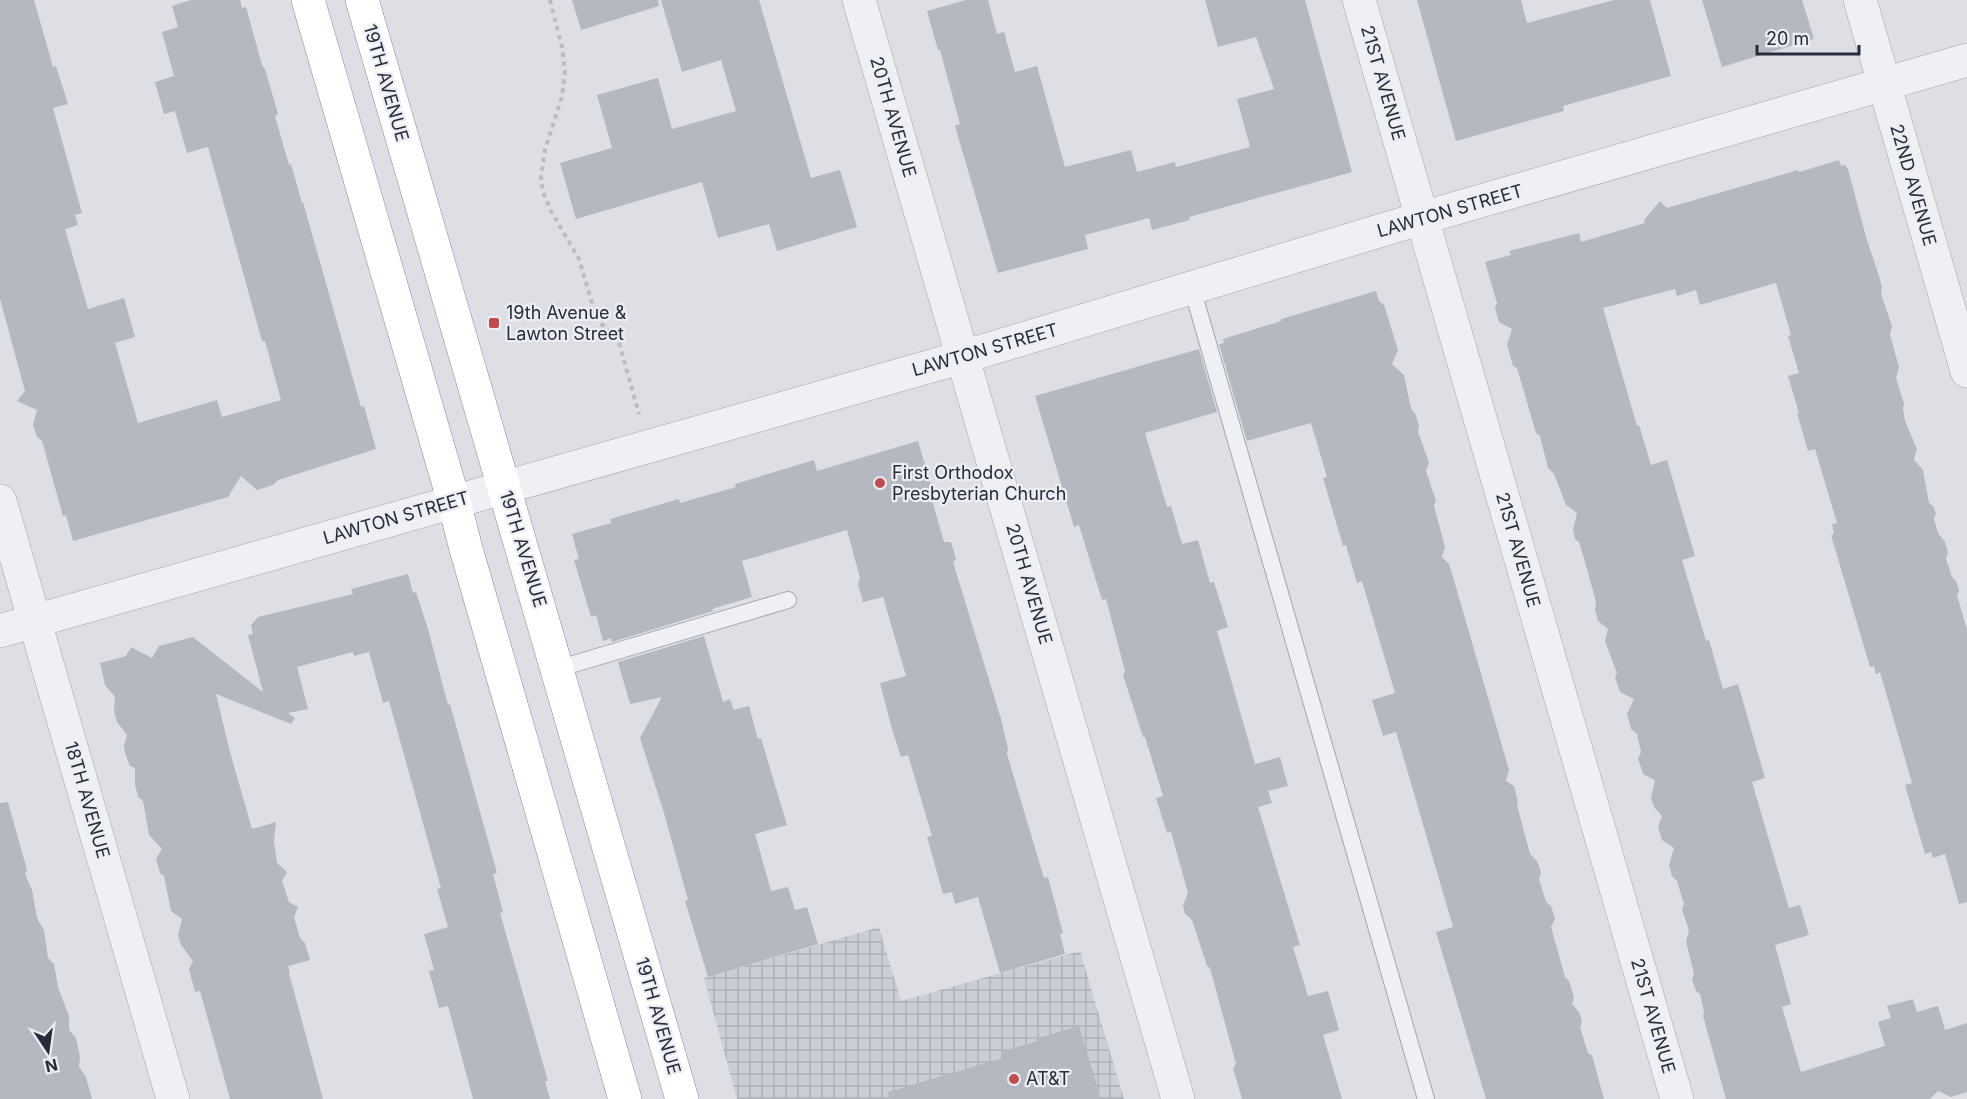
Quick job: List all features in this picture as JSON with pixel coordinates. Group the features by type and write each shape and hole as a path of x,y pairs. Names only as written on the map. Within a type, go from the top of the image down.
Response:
{"highway":[{"path":"308,0 626,1099"},
{"name":"19TH AVENUE","path":"362,0 682,1099"}],"street":[{"name":"20TH AVENUE","path":"859,0 1178,1099"},
{"name":"21ST AVENUE","path":"1359,0 1677,1099"},
{"name":"22ND AVENUE","path":"1860,0 1967,370"},
{"name":"LAWTON STREET","path":"0,631 963,357 1422,218 1967,60"},
{"name":"18TH AVENUE","path":"0,501 174,1099"}],"lane":[{"path":"1192,288 1426,1099"},
{"path":"558,669 788,600"}],"path":[{"path":"549,0 562,48 564,71 562,96 545,150 541,176 543,192 551,211 579,259 597,320 618,339 648,446"}],"shaded area":[{"path":"879,927 901,1001 1080,951 1124,1099 737,1099 704,978"}],"building":[{"path":"0,0 34,0 53,67 56,66 68,104 53,108 82,213 75,215 78,225 65,229 88,309 124,298 135,337 115,343 138,423 217,400 222,417 281,400 265,341 262,341 208,147 187,153 175,111 164,114 155,82 174,76 162,32 178,27 172,6 191,0 240,0 242,8 246,7 278,114 275,116 289,165 291,164 303,202 361,407 364,406 376,449 278,480 273,485 257,490 241,476 228,497 73,541 66,515 63,516 42,441 37,437 33,425 37,410 17,401 25,391 0,299"},
{"path":"572,0 658,0 659,6 581,30"},
{"path":"661,0 759,0 811,178 840,170 857,227 777,251 769,224 718,238 702,182 576,219 560,163 612,148 597,95 658,78 672,129 736,111 721,60 682,72"},
{"path":"966,0 988,0 997,34 1004,32 1015,72 1037,66 1065,167 1131,150 1137,172 1175,162 1176,167 1250,147 1237,99 1274,89 1256,37 1218,47 1205,0 1305,0 1352,172 1189,217 1190,220 1152,230 1149,218 1085,235 1088,249 998,273 955,126 960,124 927,11"},
{"path":"1417,0 1521,0 1527,23 1614,0 1650,0 1671,76 1563,106 1564,111 1456,141"},
{"path":"1702,0 1802,0 1814,39 1722,67"},
{"path":"1839,160 1841,166 1845,165 1848,169 1882,287 1881,294 1892,326 1890,335 1899,367 1896,378 1904,404 1905,421 1917,449 1914,460 1923,470 1929,503 1933,506 1938,533 1945,542 1948,552 1946,559 1959,590 1957,595 1967,630 1967,902 1959,904 1945,854 1933,858 1931,852 1925,854 1905,785 1912,783 1880,672 1876,674 1874,666 1870,667 1831,535 1834,534 1832,524 1837,523 1815,449 1808,451 1797,413 1799,413 1788,376 1799,373 1776,283 1700,305 1696,290 1677,296 1675,289 1603,308 1637,426 1639,425 1651,465 1667,460 1695,556 1682,560 1706,641 1709,640 1723,689 1738,684 1765,778 1752,782 1789,908 1800,905 1809,935 1775,945 1791,1004 1782,1007 1801,1072 1885,1046 1878,1022 1891,1018 1887,1006 1913,999 1917,1012 1938,1006 1945,1030 1967,1023 1967,1092 1951,1097 1938,1091 1930,1099 1726,1099 1703,1016 1700,994 1696,991 1692,979 1694,974 1686,941 1689,931 1682,909 1684,904 1669,865 1674,848 1662,840 1658,827 1662,816 1654,807 1651,798 1655,780 1643,774 1638,758 1641,752 1637,734 1631,729 1627,714 1634,699 1620,692 1615,677 1617,673 1605,641 1608,629 1598,621 1595,610 1596,602 1587,569 1579,542 1575,539 1573,530 1577,513 1566,505 1554,474 1548,468 1540,436 1536,433 1517,368 1513,366 1507,345 1512,329 1499,322 1495,308 1497,303 1485,262 1511,255 1509,251 1579,233 1581,242 1645,223 1644,220 1660,201 1667,208"},
{"path":"1376,291 1379,301 1384,305 1398,350 1392,364 1404,375 1411,409 1415,413 1419,425 1418,432 1429,462 1426,471 1436,501 1434,506 1445,547 1442,557 1449,564 1453,577 1509,770 1506,781 1514,786 1530,854 1537,861 1541,872 1539,879 1546,902 1551,906 1555,919 1551,927 1565,977 1569,981 1574,997 1572,1004 1579,1012 1582,1021 1580,1027 1588,1053 1592,1055 1604,1099 1486,1099 1436,932 1453,927 1396,732 1383,736 1372,700 1395,693 1362,581 1357,583 1346,545 1343,546 1323,478 1327,477 1311,423 1247,441 1219,344 1224,343 1223,339 1281,321 1281,319"},
{"path":"1199,349 1217,412 1145,433 1167,507 1171,506 1182,544 1198,540 1210,583 1214,582 1228,627 1217,631 1255,764 1280,757 1288,786 1268,791 1272,803 1258,807 1300,945 1293,947 1308,996 1328,991 1339,1030 1323,1035 1342,1099 1242,1099 1233,1068 1236,1064 1210,968 1207,966 1192,920 1185,914 1183,906 1188,893 1171,832 1167,833 1156,798 1163,796 1123,675 1125,671 1106,599 1102,600 1079,525 1074,527 1035,396"},
{"path":"918,441 933,492 930,493 944,542 951,542 956,559 953,562 1001,719 1008,749 1007,754 1044,878 1048,877 1063,933 1060,934 1065,954 1000,973 978,897 955,904 952,892 943,894 927,837 932,836 908,755 901,757 880,683 906,676 883,597 863,602 858,584 860,578 847,530 742,561 752,597 612,642 611,638 603,641 596,615 591,617 574,560 579,559 572,534 611,523 610,519 679,499 680,503 736,487 735,484 814,460 817,471"},
{"path":"408,574 428,629 497,873 493,874 503,912 500,913 548,1081 545,1081 550,1099 473,1099 448,1006 439,1008 429,971 434,970 424,934 448,927 437,889 441,888 389,701 383,703 369,652 354,656 353,652 297,667 308,709 288,713 295,718 291,724 216,694 252,829 276,822 274,841 277,863 287,872 282,881 289,902 298,907 294,917 310,960 288,966 289,973 323,1099 230,1099 200,991 195,992 189,969 193,961 181,945 178,935 182,919 171,911 164,876 160,873 156,859 162,849 149,835 143,801 138,797 135,784 135,768 130,766 125,753 124,745 127,735 117,722 114,711 115,697 105,685 100,663 126,656 131,647 152,658 159,646 193,637 263,692 248,635 253,634 251,625 258,617 353,594 351,589"},
{"path":"704,636 723,702 730,699 734,710 749,706 787,825 755,834 771,891 788,887 795,910 807,907 818,944 708,977 685,901 688,900 664,813 640,738 662,697 630,704 618,662"},
{"path":"8,802 27,870 25,874 32,890 37,918 44,930 48,958 54,964 58,987 69,1016 69,1030 76,1038 80,1057 79,1067 86,1077 92,1099 0,1099 0,803"},
{"name":"AT&T","path":"1079,1026 1101,1099 889,1099 888,1092 1003,1058 1001,1052"}],"place":[{"name":"19th Avenue & Lawton Street","path":"494,323"},
{"name":"First Orthodox Presbyterian Church","path":"880,483"},
{"name":"AT&T","path":"1014,1079"}]}
